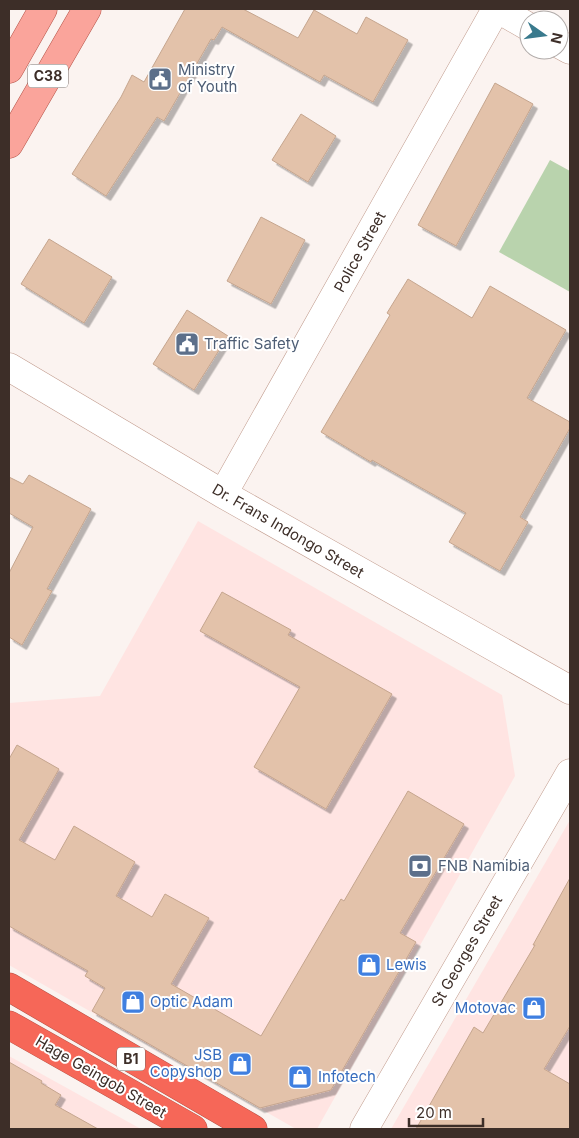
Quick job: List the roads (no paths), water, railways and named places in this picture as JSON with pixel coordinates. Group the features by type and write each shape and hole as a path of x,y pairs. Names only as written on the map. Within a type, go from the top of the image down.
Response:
{"highway":[{"name":"Hage Geingob Street","path":"9,987 254,1129"},
{"name":"Hage Geingob Street","path":"9,1025 193,1129"}],"main road":[{"name":"C38","path":"9,69 43,9"},
{"name":"C38","path":"9,144 87,9"}],"street":[{"path":"497,9 519,21"},
{"name":"Police Street","path":"223,494 497,9"},
{"name":"Dr. Frans Indongo Street","path":"9,367 223,494 570,690"},
{"name":"St Georges Street","path":"364,1129 570,773"}],"place":[{"name":"Ministry of Youth","path":"160,79"},
{"name":"Traffic Safety","path":"187,344"},
{"name":"FNB Namibia","path":"420,866"},
{"name":"Lewis","path":"369,965"},
{"name":"Optic Adam","path":"133,1002"},
{"name":"Motovac","path":"534,1008"},
{"name":"JSB Copyshop","path":"240,1064"},
{"name":"Infotech","path":"300,1077"}]}
